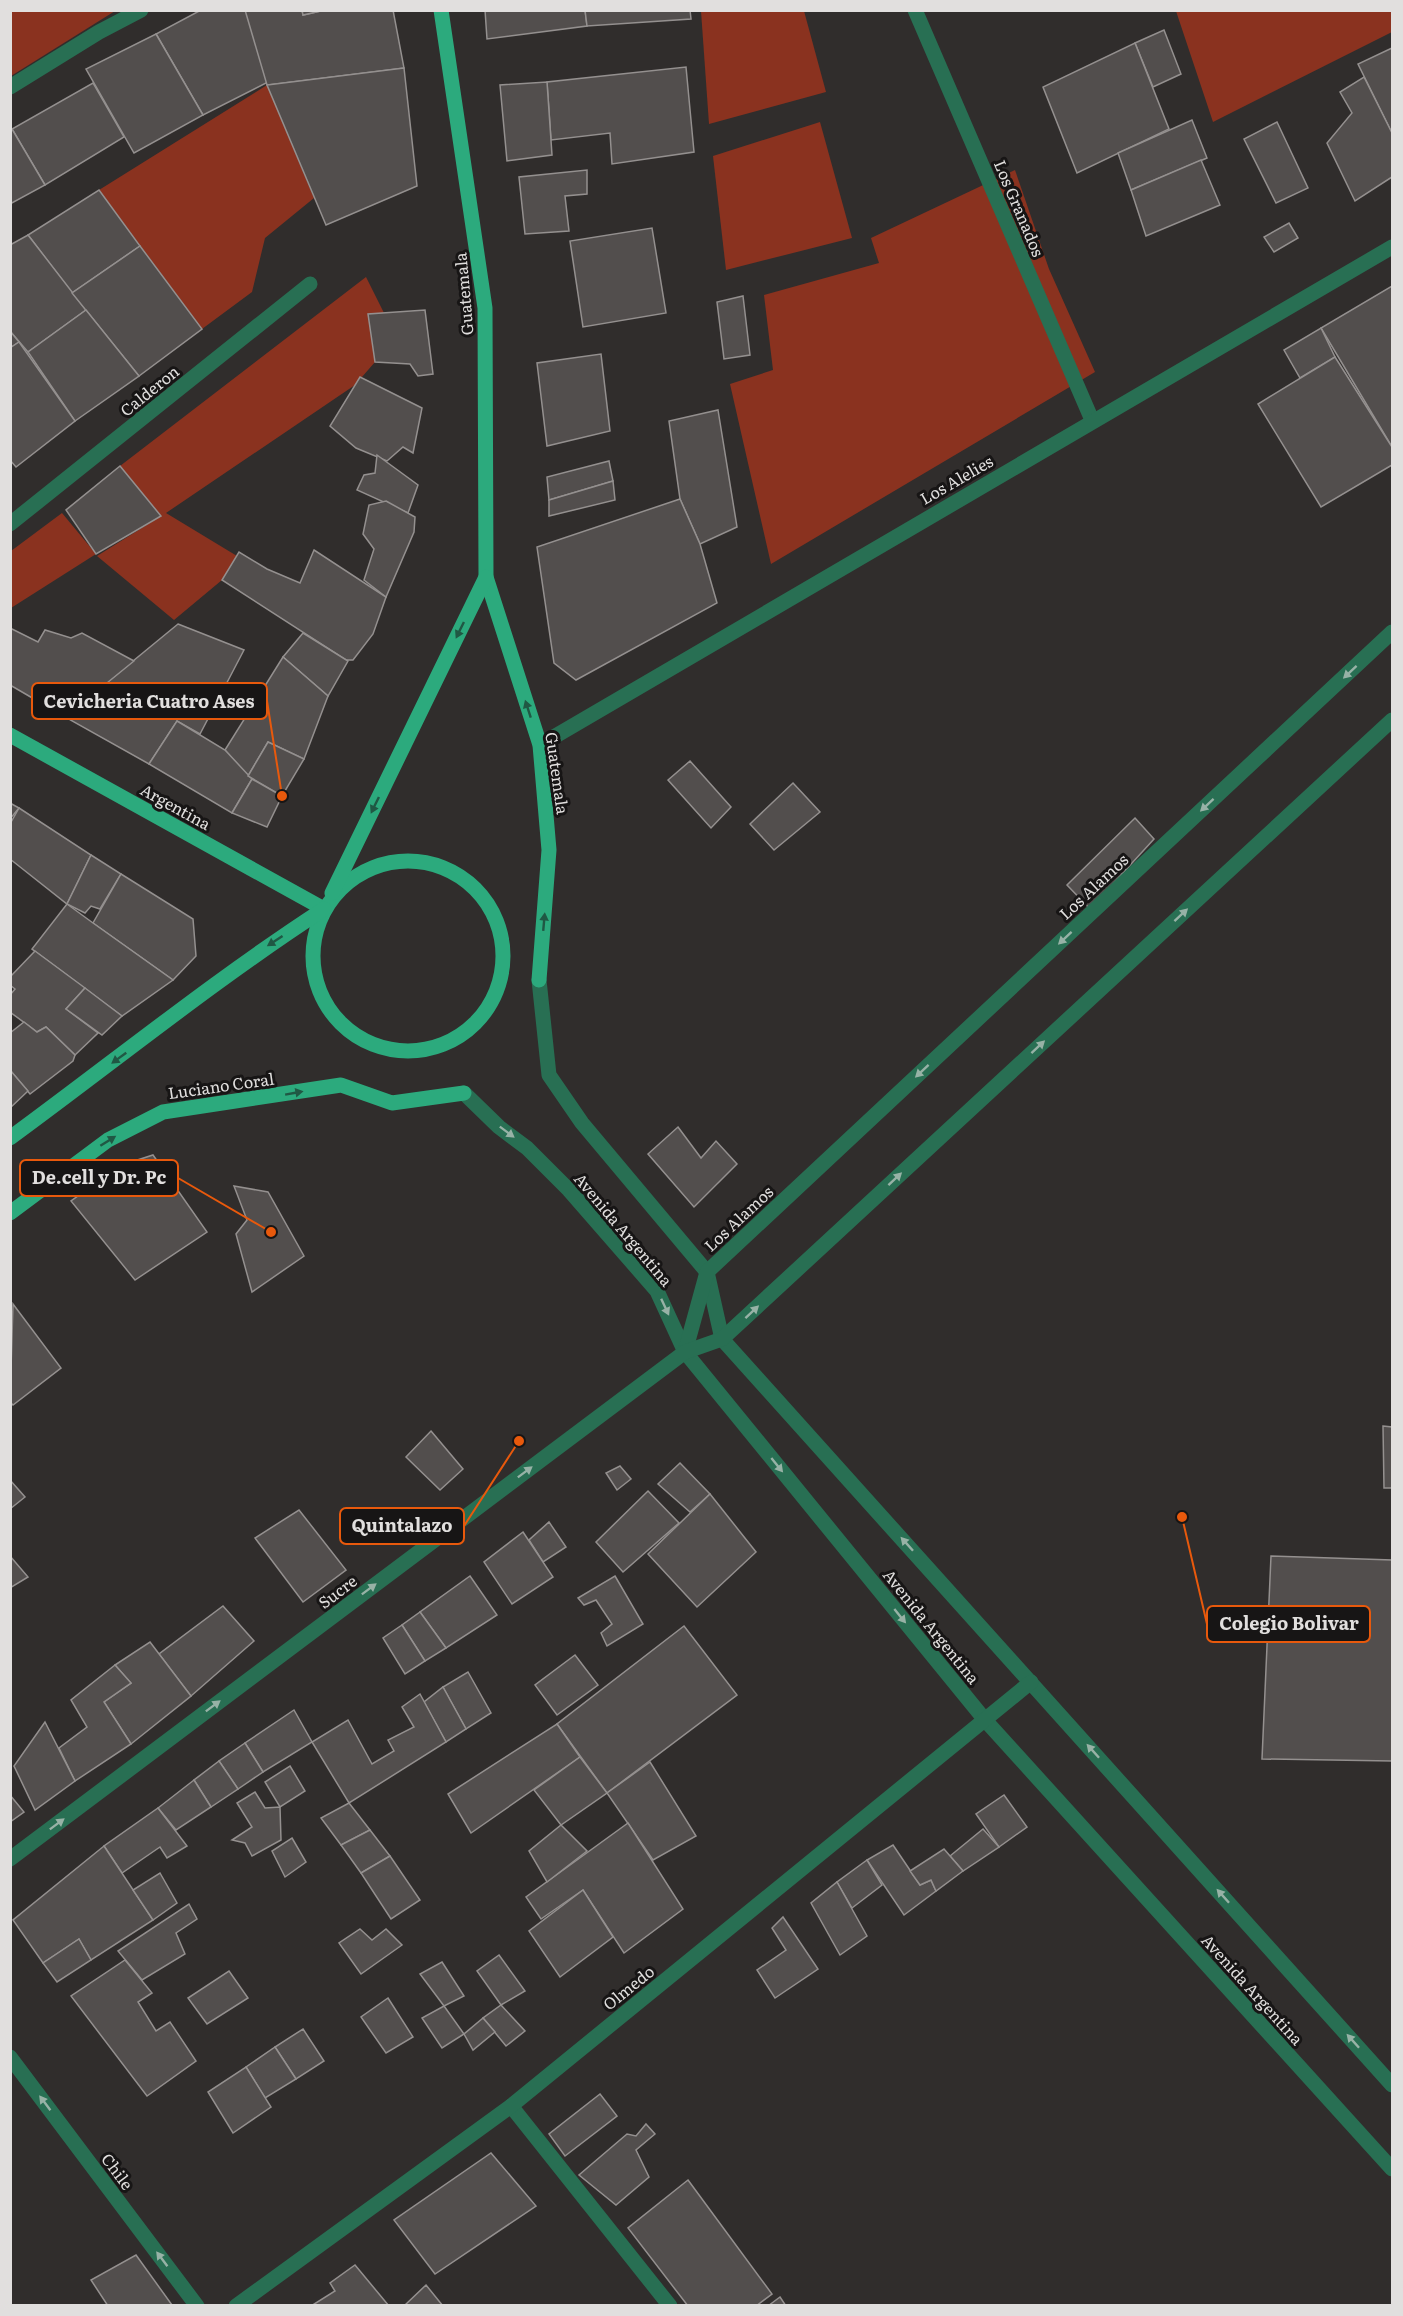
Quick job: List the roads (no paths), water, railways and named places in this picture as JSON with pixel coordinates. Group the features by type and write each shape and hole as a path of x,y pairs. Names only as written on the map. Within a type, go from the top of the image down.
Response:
{"main road":[{"name":"Guatemala","path":"441,10 485,308 486,578 540,745 549,850 539,980"},
{"name":"Guatemala","path":"324,909 486,578"},
{"name":"Argentina","path":"10,735 324,909"},
{"path":"10,1138 253,955 324,909 353,878 393,862 415,861 436,865 456,873 473,886 487,902 498,921 503,942 504,966 498,990 487,1011 471,1029 450,1042 426,1050 402,1052 361,1040 329,1011 319,992 313,972 312,950 316,929 324,909"},
{"name":"Luciano Coral","path":"10,1213 108,1140 163,1112 341,1085 392,1103 464,1093"}],"street":[{"path":"10,87 99,32 141,10"},
{"name":"Los Granados","path":"915,10 1092,420"},
{"name":"Los Alelies","path":"540,745 1092,420 1392,247"},
{"name":"Calderon","path":"10,524 310,284"},
{"name":"Los Alamos","path":"685,1352 707,1272 1392,632"},
{"path":"685,1352 722,1339 1392,720"},
{"name":"Avenida Argentina","path":"539,980 549,1075 582,1123 707,1272 722,1339 1392,2085"},
{"name":"Avenida Argentina","path":"464,1093 499,1127 527,1148 569,1190 657,1291 685,1352 985,1720 1392,2169"},
{"name":"Sucre","path":"10,1859 685,1352"},
{"name":"Olmedo","path":"236,2306 511,2106 1031,1682"},
{"name":"Chile","path":"10,2057 197,2306"},
{"path":"511,2106 670,2306"}],"place":[{"name":"Cevicheria Cuatro Ases","path":"282,796"},
{"name":"De.cell y Dr. Pc","path":"271,1232"},
{"name":"Quintalazo","path":"519,1441"},
{"name":"Colegio Bolivar","path":"1182,1517"}]}
